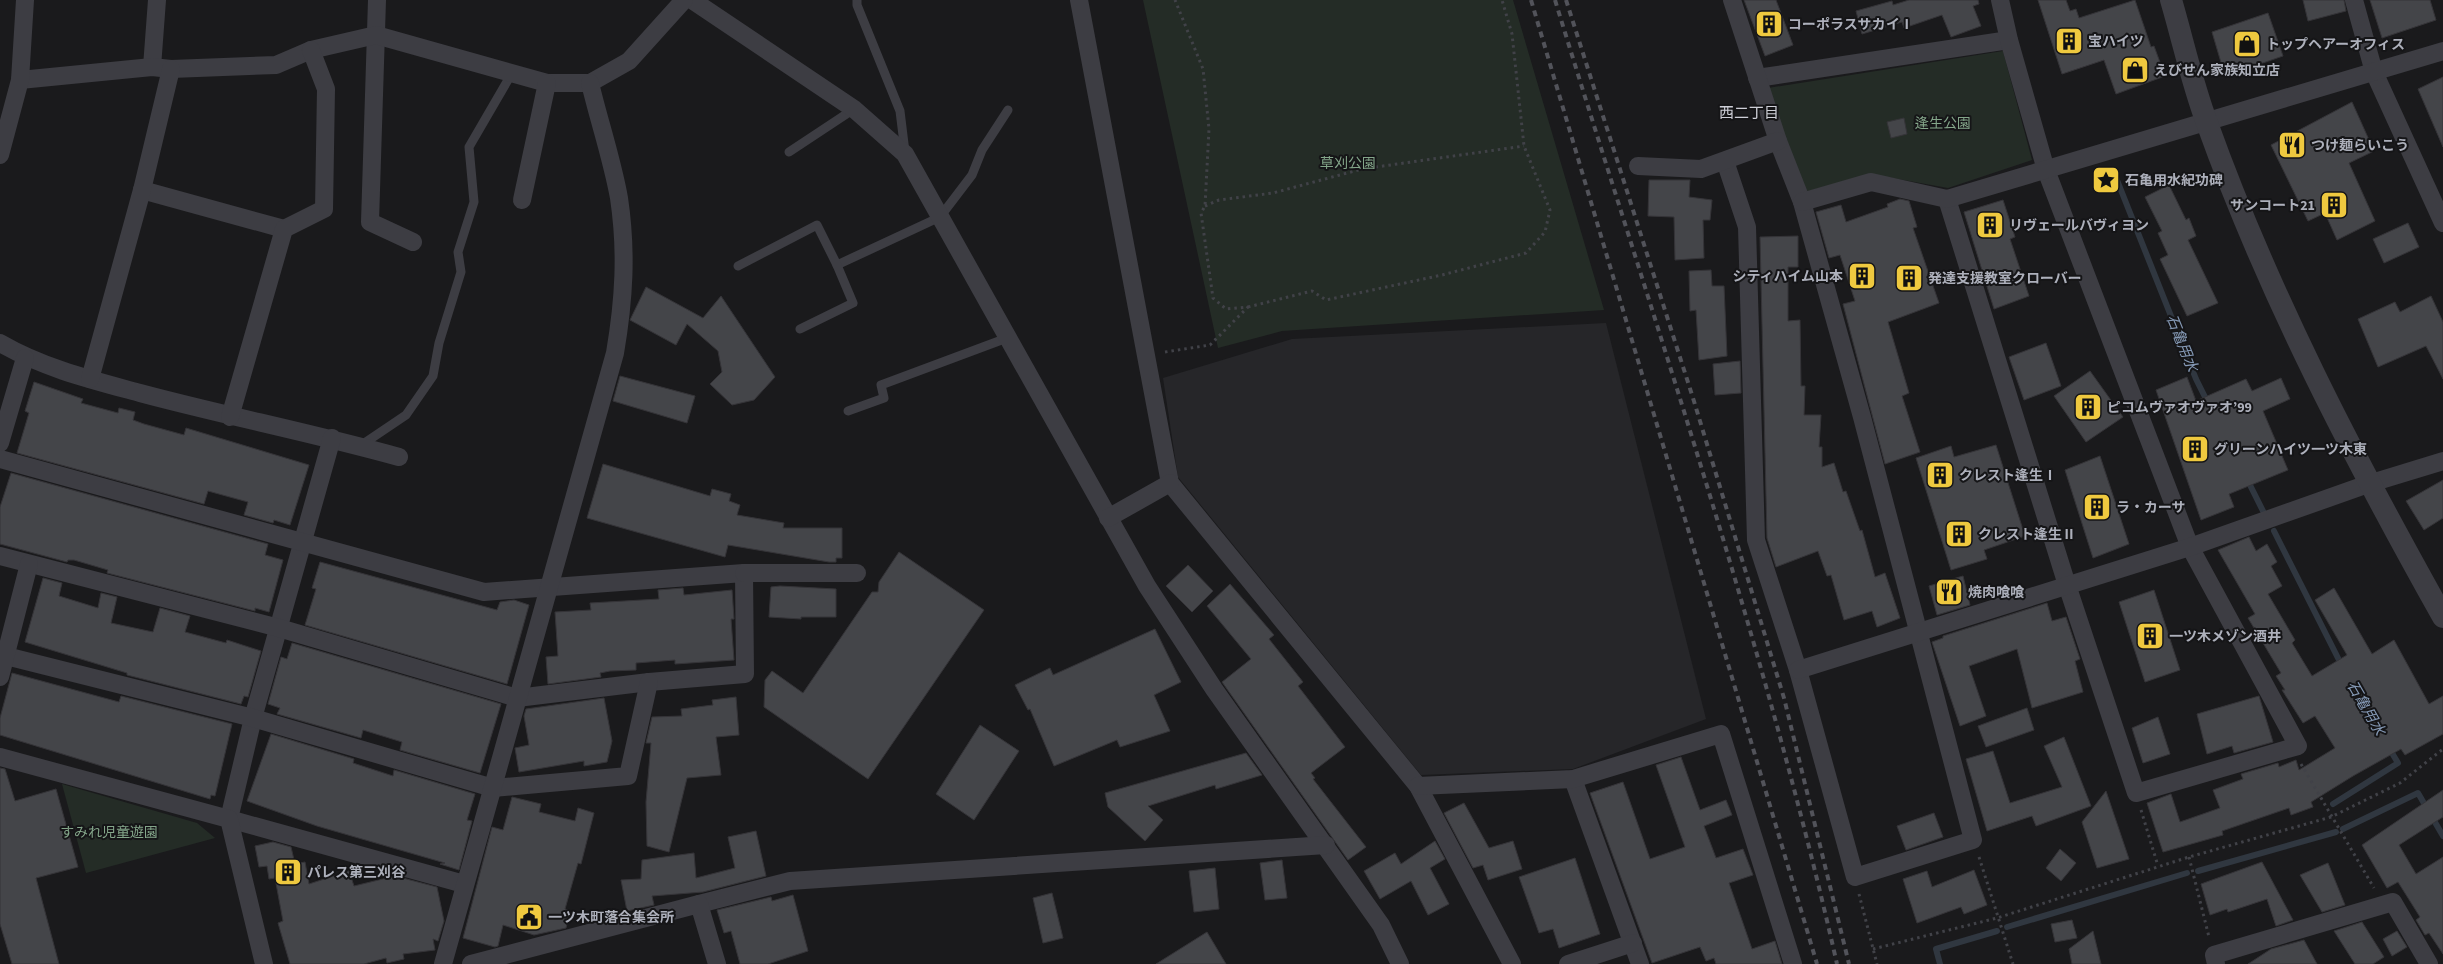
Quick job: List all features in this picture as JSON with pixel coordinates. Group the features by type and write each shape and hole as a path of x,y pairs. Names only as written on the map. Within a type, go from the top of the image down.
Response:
{"street":[{"path":"0,155 6,103 20,80 25,0"},
{"path":"152,67 157,0"},
{"path":"377,0 370,222 413,242"},
{"path":"20,80 152,67 276,65 311,50 376,35 547,83 590,83 629,61 684,0"},
{"path":"692,0 854,108 905,154 1147,586 1214,689 1326,845 1381,926 1400,964"},
{"path":"1079,0 1170,483 1418,786 1512,964"},
{"path":"1725,161 1747,227 1756,540 1798,670 1855,877 1973,840 1862,416 1802,202 1778,141 1732,0"},
{"path":"1947,199 2068,585 2136,793 2298,746 2190,547 2046,170 2009,40 2000,0"},
{"path":"2171,0 2206,122 2285,317 2368,484 2443,617"},
{"path":"2354,0 2374,72 2443,222"},
{"path":"1757,78 2009,40"},
{"path":"142,190 284,229 324,209 326,89 311,50"},
{"path":"1802,202 1871,182 1947,199 2443,51"},
{"path":"90,379 142,190 171,68"},
{"path":"522,200 547,83"},
{"path":"443,964 615,353 624,300 624,249 618,197 590,83"},
{"path":"1638,166 1701,169 1778,141"},
{"path":"230,417 284,229"},
{"path":"0,344 25,358 90,379 230,417 332,438 399,457"},
{"path":"0,443 25,358"},
{"path":"264,964 229,819 253,718 332,438"},
{"path":"0,459 484,592 744,573 857,573"},
{"path":"1798,670 2190,547 2368,484 2443,460"},
{"path":"1108,518 1170,483"},
{"path":"0,556 278,628 518,698 649,682 745,674 744,573"},
{"path":"0,677 28,564"},
{"path":"6,656 253,718 493,788 628,776 649,682"},
{"path":"1418,786 1573,779 1720,734 1793,964"},
{"path":"0,757 464,884"},
{"path":"1573,779 1634,943 1640,964"},
{"path":"471,964 790,881 1326,845"},
{"path":"2215,959 2384,903 2393,902 2429,964"},
{"path":"699,904 717,964"},
{"path":"1568,964 1634,943"}],"lane":[{"path":"857,0 856,5 900,111 905,154"},
{"path":"360,446 406,415 432,376 439,343 461,272 458,252 474,202 469,147 512,73"},
{"path":"789,152 854,108"},
{"path":"837,265 940,217 972,175 982,150 1008,110"},
{"path":"738,266 817,226 837,265 853,303 800,329"},
{"path":"848,411 884,398 881,386 1007,338"}],"path":[{"path":"1175,0 1203,69 1209,129 1206,206 1201,214 1213,298 1226,309 1248,307 1312,291 1326,300 1442,275 1526,253 1545,232 1550,210 1524,146 1512,34 1502,0"},
{"path":"1206,206 1219,200 1273,193 1362,169 1524,146"},
{"path":"1160,353 1210,345 1248,307"},
{"path":"2291,748 2384,903"},
{"path":"1873,949 1997,918 2158,866 2332,817 2400,783 2443,750"},
{"path":"2136,793 2158,866"},
{"path":"1973,840 2013,964"},
{"path":"2189,857 2215,959"},
{"path":"1855,877 1877,964"}],"shaded area":[{"path":"1606,323 1706,719 1573,769 1421,775 1178,477 1163,378 1292,339"}],"green space":[{"name":"草刈公園","path":"1143,0 1513,0 1604,310 1282,331 1218,348"},
{"name":"逢生公園","path":"2003,51 2032,160 1948,188 1870,174 1805,192 1768,88"},
{"name":"すみれ児童遊園","path":"62,784 197,823 215,838 86,873"}],"building":[{"name":"コーポラスサカイⅠ","path":"1744,0 1776,0 1793,45 1765,56"},
{"path":"1909,0 1978,0 1979,4 1973,6 1981,26 1951,37 1942,15 1904,28 1902,22 1862,34 1856,11 1892,1 1893,5"},
{"path":"2038,0 2066,0 2070,11 2076,9 2079,18 2135,0 2151,47 2154,46 2165,76 2116,94 2104,60 2062,74"},
{"path":"2303,0 2344,0 2346,11 2308,21"},
{"path":"2370,0 2430,0 2436,20 2382,38"},
{"name":"トップヘアーオフィス","path":"2268,13 2283,56 2225,76 2212,32"},
{"path":"2443,77 2443,147 2418,89"},
{"path":"2352,102 2374,151 2349,163 2375,221 2337,240 2325,213 2308,221 2271,145"},
{"path":"1904,118 1907,134 1891,138 1887,122"},
{"path":"1649,180 1690,180 1689,197 1712,200 1710,220 1703,220 1704,258 1675,260 1674,217 1648,216"},
{"path":"2169,185 2186,220 2189,218 2196,236 2188,240 2218,303 2187,316 2160,259 2168,255 2158,233 2162,231 2145,197"},
{"path":"1900,199 1909,201 1917,227 1913,228 1939,303 1888,322 1909,393 1902,396 1920,452 1885,464 1843,304 1855,301 1840,255 1829,258 1816,212 1841,205 1846,222 1888,207 1887,204"},
{"path":"2003,200 2015,237 2010,239 2029,296 1994,309 1964,212"},
{"path":"2408,223 2419,247 2384,263 2373,239"},
{"path":"1798,236 1798,267 1788,267 1788,321 1800,320 1801,386 1805,386 1804,415 1821,415 1819,447 1822,447 1822,467 1834,463 1843,492 1846,491 1860,531 1862,530 1875,577 1885,573 1900,618 1877,627 1872,611 1844,620 1831,575 1827,576 1818,551 1776,567 1767,538 1760,237"},
{"path":"1711,270 1712,286 1724,286 1727,356 1699,360 1696,310 1690,311 1689,271"},
{"path":"646,287 703,318 721,296 775,377 754,400 732,405 710,384 722,372 718,351 687,324 676,345 630,320"},
{"path":"2431,296 2443,322 2443,379 2426,346 2378,367 2358,319 2395,302 2400,312"},
{"path":"2046,343 2061,386 2024,400 2009,357"},
{"path":"1740,361 1741,393 1715,395 1713,364"},
{"name":"ピコムヴァオヴァオ’99","path":"2090,371 2123,417 2086,442 2054,396"},
{"path":"620,376 695,396 687,423 613,401"},
{"path":"2187,377 2196,401 2246,379 2252,391 2281,378 2290,399 2263,411 2288,470 2229,494 2234,507 2201,520 2156,390"},
{"path":"34,382 83,399 81,403 118,413 119,408 135,412 133,420 144,424 184,435 186,428 309,465 290,525 274,520 273,523 244,515 248,502 208,491 204,504 17,453 29,413 25,411"},
{"path":"1996,445 2025,536 1984,550 1987,559 1951,570 1916,458 1951,446 1954,457"},
{"name":"ラ・カーサ","path":"2100,456 2129,544 2093,558 2065,470"},
{"path":"603,464 710,496 712,489 731,494 729,501 740,505 737,515 784,523 783,528 842,528 842,558 836,558 836,562 829,562 728,545 725,557 587,518"},
{"path":"11,473 268,544 265,555 283,560 269,612 255,608 255,611 107,573 108,570 74,560 68,560 67,562 0,544 0,507"},
{"path":"2443,480 2443,518 2424,530 2406,501"},
{"path":"2249,537 2256,551 2267,544 2277,562 2271,566 2282,586 2268,594 2295,640 2292,643 2312,676 2347,655 2315,600 2334,588 2372,654 2394,640 2429,704 2443,696 2443,734 2405,755 2401,749 2311,802 2313,807 2291,815 2289,808 2222,831 2223,835 2163,852 2147,803 2171,794 2180,822 2220,808 2213,790 2243,779 2241,774 2278,763 2279,767 2296,760 2299,770 2335,748 2315,716 2303,723 2282,690 2285,690 2276,676 2281,673 2248,618 2255,614 2218,550"},
{"path":"899,552 984,610 868,779 764,707 765,680 772,671 803,693 872,592 878,592 879,582"},
{"path":"320,562 497,610 500,602 514,600 529,605 507,684 305,625 316,589 312,588"},
{"path":"1188,565 1213,591 1192,612 1166,586"},
{"name":"焼肉喰喰","path":"1963,576 1970,605 1937,615 1929,586"},
{"path":"43,578 62,583 59,596 98,608 101,593 117,597 111,623 153,632 160,608 190,616 185,632 226,643 227,640 261,651 248,697 244,696 241,704 127,675 127,673 25,642"},
{"path":"1230,584 1274,635 1269,639 1303,682 1298,686 1345,747 1311,773 1315,778 1313,779 1366,847 1348,860 1222,682 1251,659 1207,606"},
{"path":"771,587 836,589 836,617 801,617 801,619 769,617"},
{"path":"683,588 684,595 732,590 734,619 731,619 734,660 675,664 675,660 636,663 636,670 610,671 600,673 601,677 548,684 546,657 558,656 555,612 591,610 590,603 659,599 658,590"},
{"name":"一ツ木メゾン酒井","path":"2154,590 2180,670 2145,682 2119,602"},
{"path":"2047,603 2052,621 2066,617 2080,659 2075,661 2083,692 2032,708 2017,649 1969,666 1986,716 1960,726 1932,642 1943,638 1943,636"},
{"path":"1155,629 1181,682 1154,695 1170,731 1120,747 1117,740 1054,766 1030,709 1028,710 1015,685 1050,668 1053,675"},
{"path":"292,643 501,704 480,773 400,750 402,742 363,730 361,738 277,714 280,708 268,704 281,657 287,659"},
{"path":"12,673 119,702 121,696 232,724 215,796 211,795 210,799 0,735 0,718"},
{"path":"2259,696 2273,742 2234,753 2232,746 2207,754 2197,714"},
{"path":"736,697 739,735 716,737 721,775 687,778 669,852 647,846 646,802 651,743 646,743 652,717 682,716 681,709 713,705 712,700"},
{"path":"604,698 612,741 607,762 584,766 584,761 519,772 515,748 529,745 524,716 526,709"},
{"path":"2027,708 2034,730 1986,747 1978,726"},
{"path":"2158,717 2170,754 2143,763 2132,728"},
{"path":"980,725 1019,751 974,820 936,794"},
{"path":"271,734 354,759 353,763 393,776 394,770 475,794 467,820 472,821 459,870 440,864 445,863 317,826 247,801"},
{"path":"2064,737 2091,806 2036,826 2032,816 1987,831 1966,759 1993,751 2010,803 2062,787 2044,746"},
{"path":"1246,753 1262,775 1216,789 1215,785 1148,806 1163,820 1145,841 1108,807 1105,793"},
{"path":"1681,757 1700,810 1726,800 1732,815 1704,826 1716,858 1743,849 1753,875 1729,883 1752,949 1775,941 1782,964 1716,964 1714,958 1706,961 1700,947 1652,963 1590,793 1623,782 1650,859 1685,847 1656,765"},
{"path":"0,768 5,769 15,801 56,789 78,867 36,878 59,964 12,964 0,924"},
{"path":"2443,790 2443,817 2399,845 2416,874 2443,857 2443,954 2429,933 2425,935 2416,920 2420,917 2398,882 2387,888 2362,845"},
{"path":"2106,791 2129,859 2097,868 2082,822"},
{"path":"512,797 541,804 539,812 575,821 578,808 594,813 581,864 578,863 565,909 570,911 566,928 534,935 503,925 498,946 495,947 463,938 492,827 503,830"},
{"path":"1464,803 1489,848 1513,841 1522,869 1488,880 1483,865 1473,868 1444,813"},
{"path":"1934,813 1943,837 1906,850 1897,826"},
{"path":"756,831 766,876 703,892 652,896 654,905 627,911 621,880 641,879 642,860 694,853 696,878 735,868 728,837"},
{"path":"1435,841 1445,859 1430,868 1449,904 1428,915 1411,881 1380,899 1364,871 1395,853 1401,864"},
{"path":"273,842 291,847 295,864 305,862 309,884 349,871 354,886 395,876 437,887 444,921 438,941 433,939 435,950 403,954 404,959 387,963 386,958 364,964 290,964 278,923 283,921 275,878 269,879 267,866 259,867 255,846"},
{"path":"2060,849 2076,863 2061,881 2046,868"},
{"path":"1575,858 1600,934 1559,948 1553,929 1539,933 1519,877"},
{"path":"1282,860 1287,898 1265,900 1260,863"},
{"path":"2262,862 2293,920 2276,926 2267,899 2228,912 2227,909 2210,915 2201,884"},
{"path":"2328,863 2345,905 2322,912 2300,875"},
{"path":"1215,868 1219,909 1194,912 1189,871"},
{"path":"1974,870 1987,905 1964,914 1961,907 1917,923 1903,879 1927,871 1932,887"},
{"path":"1052,893 1063,938 1043,943 1033,898"},
{"path":"793,895 808,951 768,964 740,964 731,931 724,933 717,910 771,897 772,901"},
{"path":"2072,920 2077,938 2055,942 2051,924"},
{"path":"2362,922 2384,957 2373,964 2355,964 2334,931"},
{"path":"2093,931 2101,964 2072,964 2069,949"},
{"path":"2397,931 2407,947 2392,956 2383,939"},
{"path":"1207,932 1226,964 1156,964"},
{"path":"2304,940 2317,964 2248,964 2271,949"}],"waterway":[{"name":"石亀用水","path":"2113,170 2196,379 2208,403"},
{"name":"石亀用水","path":"2247,479 2263,511"},
{"name":"石亀用水","path":"2274,531 2342,666"},
{"name":"石亀用水","path":"2333,804 2398,763 2389,748"},
{"path":"2343,829 2418,793 2443,836"},
{"name":"石亀用水","path":"2198,871 2336,832"},
{"name":"石亀用水","path":"2007,927 2187,873"},
{"name":"石亀用水","path":"1940,964 1936,949 1997,931"}],"railway":[{"path":"1531,0 1817,964"},
{"path":"1555,0 1668,359 1741,600 1776,720 1837,964"},
{"path":"1566,0 1693,398 1784,698 1849,964"}],"place":[{"name":"コーポラスサカイⅠ","path":"1769,24"},
{"name":"宝ハイツ","path":"2069,41"},
{"name":"トップヘアーオフィス","path":"2247,44"},
{"name":"えびせん家族知立店","path":"2135,70"},
{"name":"つけ麺らいこう","path":"2292,145"},
{"name":"石亀用水紀功碑","path":"2106,180"},
{"name":"サンコート21","path":"2334,205"},
{"name":"リヴェールバヴィヨン","path":"1990,225"},
{"name":"シティハイム山本","path":"1862,276"},
{"name":"発達支援教室クローバー","path":"1909,278"},
{"name":"ピコムヴァオヴァオ’99","path":"2088,407"},
{"name":"グリーンハイツ一ツ木東","path":"2195,449"},
{"name":"クレスト逢生Ⅰ","path":"1940,475"},
{"name":"ラ・カーサ","path":"2097,507"},
{"name":"クレスト逢生Ⅱ","path":"1959,534"},
{"name":"焼肉喰喰","path":"1949,592"},
{"name":"一ツ木メゾン酒井","path":"2150,636"},
{"name":"パレス第三刈谷","path":"288,872"},
{"name":"一ツ木町落合集会所","path":"529,917"}],"district":[{"name":"西二丁目","path":"1749,113"}]}
